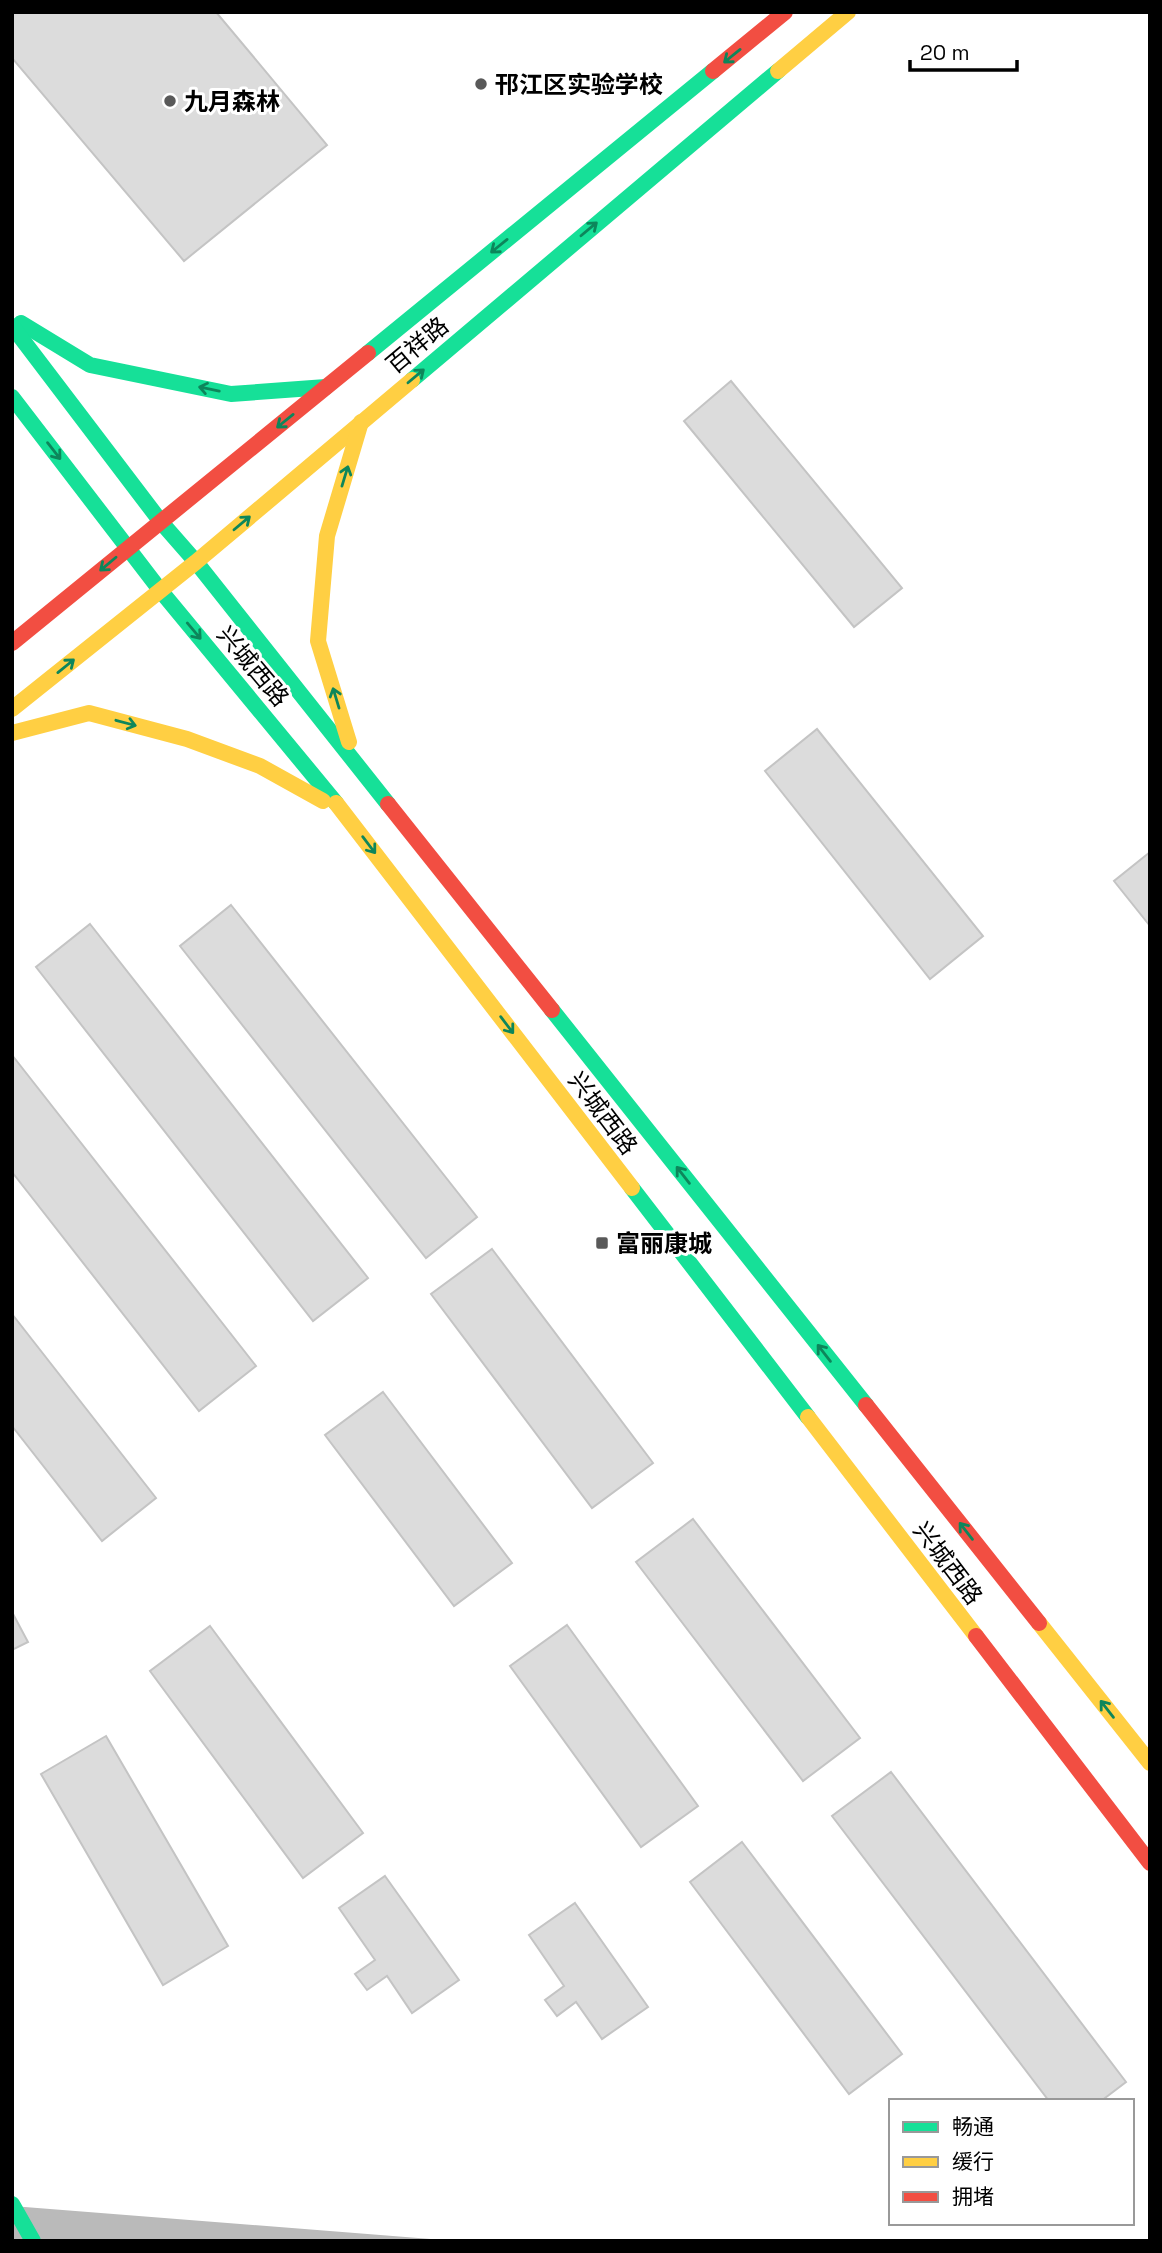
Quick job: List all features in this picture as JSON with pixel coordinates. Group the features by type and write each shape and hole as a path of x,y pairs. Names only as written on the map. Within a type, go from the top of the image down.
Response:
{"street":[{"name":"百祥路","path":"12,643 785,12"},
{"name":"百祥路","path":"12,709 196,562 848,12"},
{"path":"12,318 90,365 231,394 326,387"},
{"name":"兴城西路","path":"12,326 161,522 196,562 1150,1763"},
{"name":"兴城西路","path":"12,397 160,590 344,813 1150,1863"},
{"path":"356,764 318,641 327,536 361,422"},
{"path":"12,733 89,713 187,740 260,766 344,813"},
{"path":"12,2204 33,2241"}],"shaded area":[{"path":"12,2206 456,2241 12,2241"}],"building":[{"name":"九月森林","path":"12,12 216,12 327,145 184,261 12,58"},
{"path":"731,381 902,588 854,627 684,421"},
{"path":"817,729 983,936 930,979 765,771"},
{"path":"1150,852 1150,926 1114,881"},
{"path":"231,905 477,1217 426,1258 180,946"},
{"path":"90,924 368,1278 313,1321 36,967"},
{"path":"12,1055 256,1366 199,1411 12,1172"},
{"path":"492,1249 653,1463 592,1508 431,1294"},
{"path":"12,1314 156,1498 102,1541 12,1426"},
{"path":"383,1392 512,1563 454,1606 325,1435"},
{"path":"693,1519 860,1738 803,1781 636,1562"},
{"path":"12,1612 28,1642 12,1650"},
{"path":"567,1625 698,1806 641,1847 510,1666"},
{"path":"210,1626 363,1833 303,1878 150,1671"},
{"path":"106,1736 228,1946 163,1985 41,1774"},
{"path":"891,1772 1126,2082 1104,2099 1047,2099 832,1816"},
{"path":"742,1842 902,2054 849,2094 690,1882"},
{"path":"385,1876 459,1980 412,2013 387,1976 367,1990 355,1974 375,1960 339,1908"},
{"path":"575,1903 648,2007 602,2039 576,2002 557,2016 545,2000 564,1986 529,1935"}],"traffic: fast":[{"path":"368,353 713,71"},
{"path":"412,380 778,71"},
{"path":"21,323 90,365 231,394 326,387"},
{"path":"12,326 161,522 196,562 388,804"},
{"path":"12,397 160,590 336,803"},
{"path":"552,1010 866,1405"},
{"path":"632,1188 808,1417"},
{"path":"12,2204 33,2241"}],"traffic: slow":[{"path":"778,71 848,12"},
{"path":"12,709 196,562 412,380"},
{"path":"349,742 318,641 327,536 361,422"},
{"path":"12,733 89,713 187,739 260,766 323,801"},
{"path":"336,803 632,1188"},
{"path":"808,1417 976,1636"},
{"path":"1039,1623 1150,1763"}],"traffic: jam":[{"path":"713,71 785,12"},
{"path":"12,643 368,353"},
{"path":"388,804 552,1010"},
{"path":"866,1405 1039,1623"},
{"path":"976,1636 1150,1863"}],"place":[{"name":"邗江区实验学校","path":"481,84"},
{"name":"九月森林","path":"170,101"},
{"name":"富丽康城","path":"602,1243"}]}
